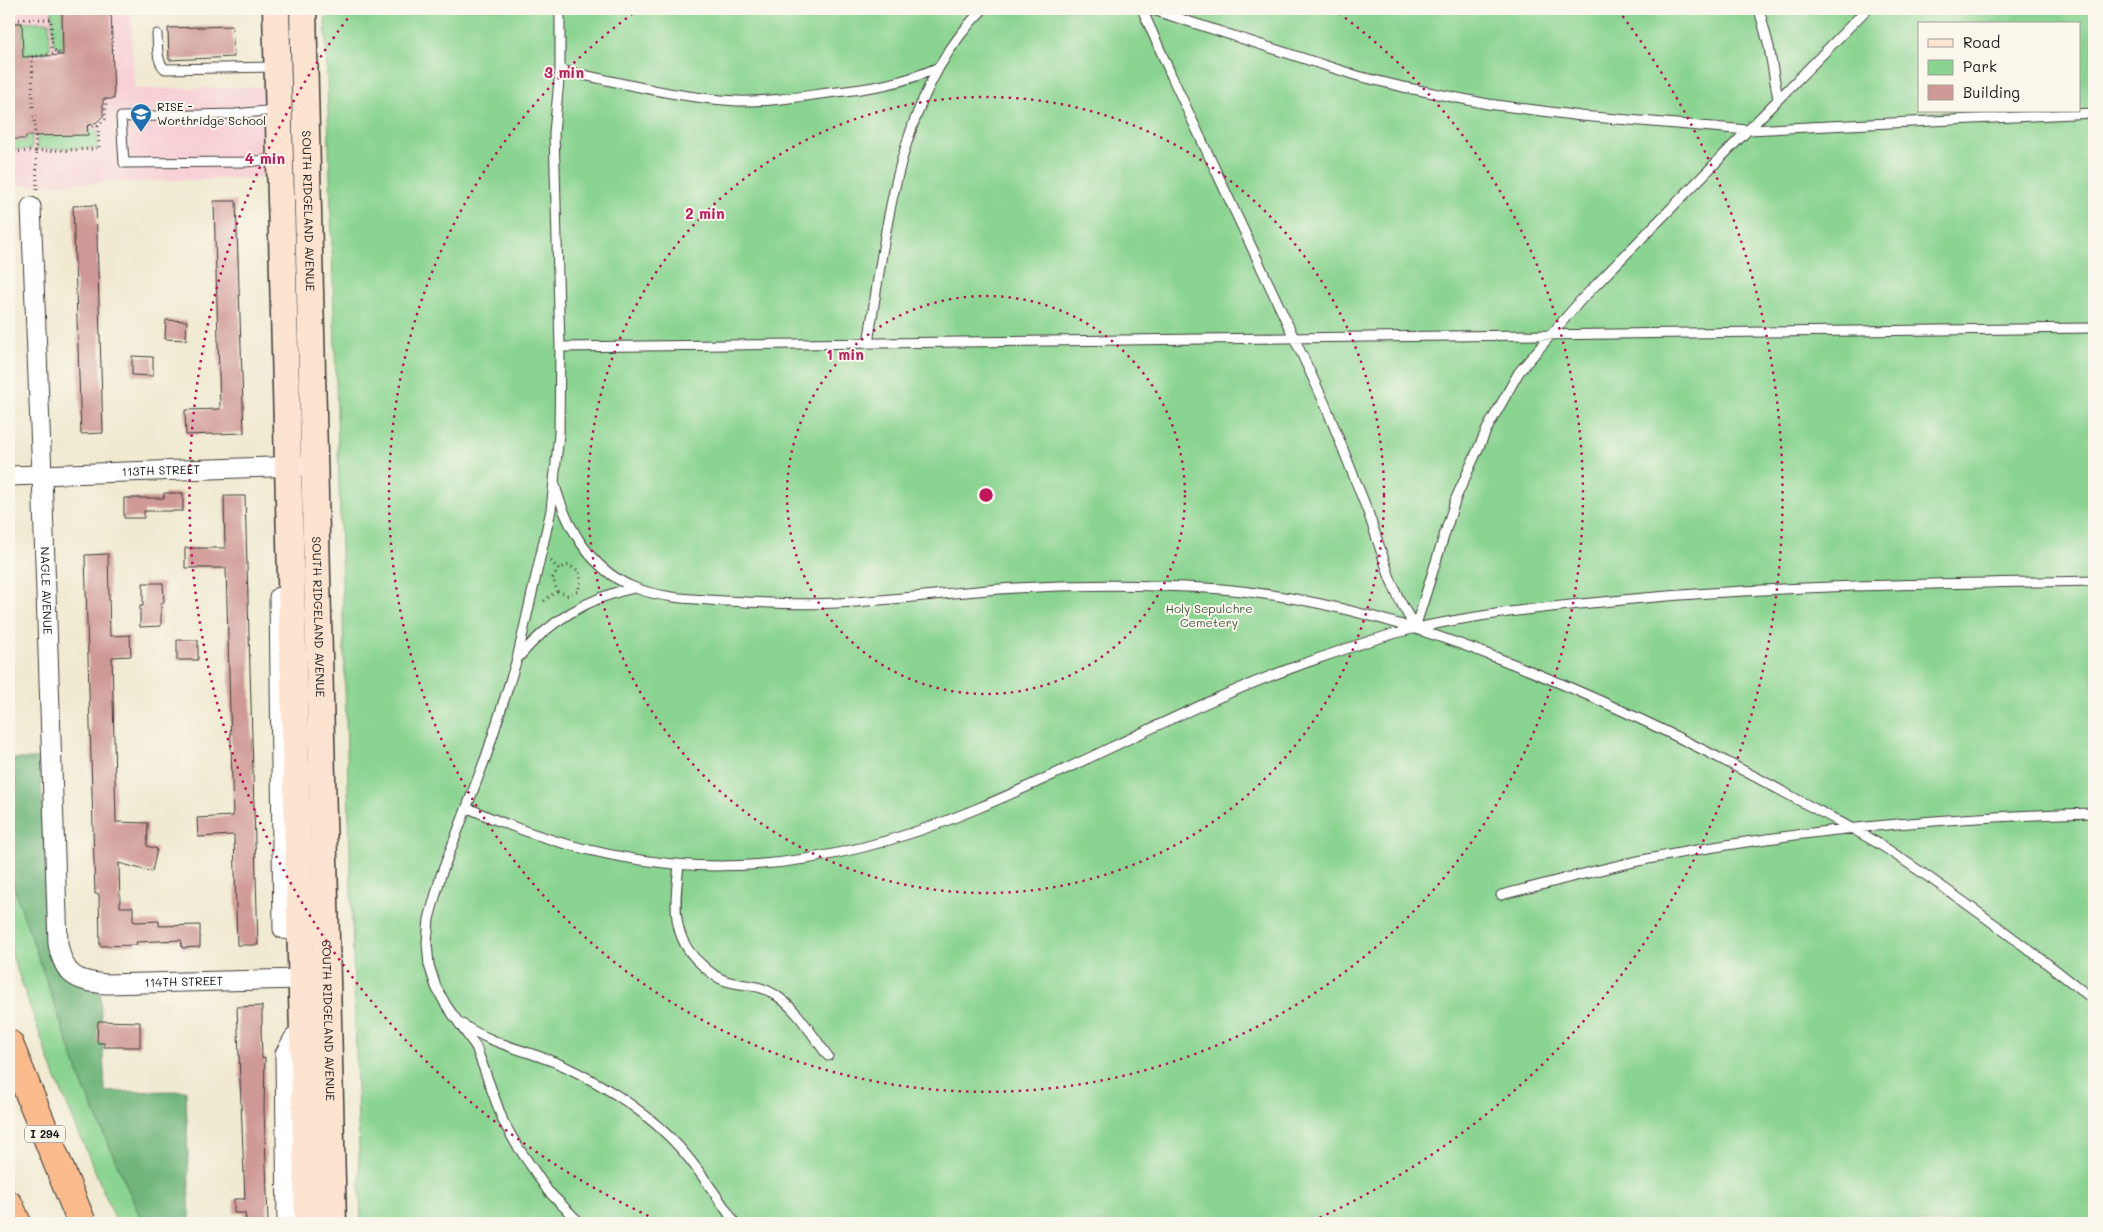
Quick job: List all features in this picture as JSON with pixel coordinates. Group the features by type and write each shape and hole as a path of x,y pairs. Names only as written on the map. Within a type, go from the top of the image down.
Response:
{"highway":[{"name":"I 294","path":"9,1044 82,1223"},
{"path":"9,1205 17,1223"}],"main road":[{"name":"SOUTH RIDGELAND AVENUE","path":"276,9 308,1223"},
{"name":"SOUTH RIDGELAND AVENUE","path":"303,9 333,1223"}],"street":[{"name":"NAGLE AVENUE","path":"34,201 58,944 61,961 70,972"},
{"name":"113TH STREET","path":"9,476 314,466"},
{"name":"114TH STREET","path":"70,972 86,982 106,984 301,979"},
{"name":"SOUTH RIDGELAND AVENUE","path":"287,1223 285,1054 294,1038 302,1033"}],"lane":[{"path":"560,9 560,70 554,133 560,347 558,434 551,510 517,659 468,808 434,898 429,919 428,943 429,965 436,987 446,1005 476,1047 504,1121 516,1144 548,1191 580,1223"},
{"path":"868,342 883,242 901,166 914,123 938,67 955,41 983,9"},
{"path":"1142,9 1294,337 1345,454 1399,600 1415,628"},
{"path":"1150,9 1358,76 1445,96 1572,115 1748,130 2094,113"},
{"path":"1758,9 1769,47 1778,100"},
{"path":"1415,628 1453,506 1474,456 1519,372 1551,334 1867,9"},
{"path":"157,34 159,59 165,69 277,67"},
{"path":"560,70 692,97 738,101 789,98 887,85 914,78 938,67"},
{"path":"278,110 235,114 121,117 124,163 265,162 280,159"},
{"path":"560,347 2094,328"},
{"path":"554,482 559,501 568,522 593,558 611,575 634,588 669,596 700,600 836,603 1057,586 1113,585 1213,589 1273,595 1308,602 1373,616 1449,639 1540,674 1614,706 1726,760 1884,847 1974,908 2094,1000"},
{"path":"468,808 500,822 573,846 639,861 679,866 747,866 788,861 862,847 928,827 1017,791 1260,679 1367,641 1415,628 1517,611 1670,595 1865,586 2094,582"},
{"path":"517,659 532,642 574,611 600,598 634,588"},
{"path":"1501,895 1647,859 1787,836 1851,829 2094,813"},
{"path":"679,866 675,900 677,920 689,954 709,972 725,981 752,985 772,992 790,1006 828,1056"},
{"path":"458,1021 488,1038 566,1067 622,1099 661,1130 681,1149 712,1188 735,1223"}],"path":[{"path":"9,20 51,19 52,50 61,54 32,57 33,107"},
{"path":"88,127 98,126 105,119 106,100"},
{"path":"34,116 36,151 34,201"},
{"path":"9,152 99,149 98,126"},
{"path":"543,551 558,569"},
{"path":"569,566 579,571 581,580 578,591 567,595 557,591 553,578 558,569 569,566"}],"shaded area":[{"name":"RISE - Worthridge School","path":"9,9 131,9 134,89 273,87 274,177 9,186"}],"green space":[{"path":"52,9 62,9 63,51 53,43"},
{"name":"Holy Sepulchre Cemetery","path":"325,9 2094,9 2094,1223 361,1223"},
{"path":"9,22 49,22 50,49 46,53 29,54 31,107 25,107 22,23"},
{"path":"25,121 32,121 32,149 9,150 9,141 26,141"},
{"path":"97,130 97,148 37,149 37,134"},
{"path":"9,759 40,759 49,936 100,993 105,1092 186,1091 190,1223 143,1223 83,1086 9,873"},
{"path":"9,873 83,1086 143,1223 117,1223 54,1074 9,947"}],"building":[{"path":"62,9 111,9 114,99 103,99 103,116 97,122 87,126 88,135 26,136 26,139 9,139 9,23 22,23 23,57 63,55"},
{"path":"232,26 234,57 169,60 168,28"},
{"path":"214,201 236,201 244,433 186,435 185,410 220,409"},
{"path":"96,205 103,433 81,434 73,206"},
{"path":"166,320 187,321 186,340 165,339"},
{"path":"132,356 153,357 153,376 132,375"},
{"path":"164,493 183,493 183,511 144,511 144,518 124,518 124,498 164,498"},
{"path":"224,496 245,496 258,945 237,945 234,835 198,837 197,818 233,816 226,568 185,568 185,548 225,548"},
{"path":"108,554 110,636 130,635 131,656 112,657 116,822 148,823 147,846 157,849 152,872 119,863 120,907 133,907 133,921 136,922 159,921 159,926 200,925 200,947 182,948 181,940 136,942 137,945 100,946 99,894 95,894 85,555"},
{"path":"143,583 163,583 164,603 161,603 161,626 140,627 140,606 143,606"},
{"path":"177,640 198,640 198,660 177,660"},
{"path":"262,1006 262,1058 265,1057 264,1109 268,1222 246,1222 245,1213 234,1213 234,1199 245,1199 237,1007"},
{"path":"98,1021 140,1022 140,1047 104,1047 104,1043 97,1043"}],"place":[{"name":"RISE - Worthridge School","path":"141,133"}]}
